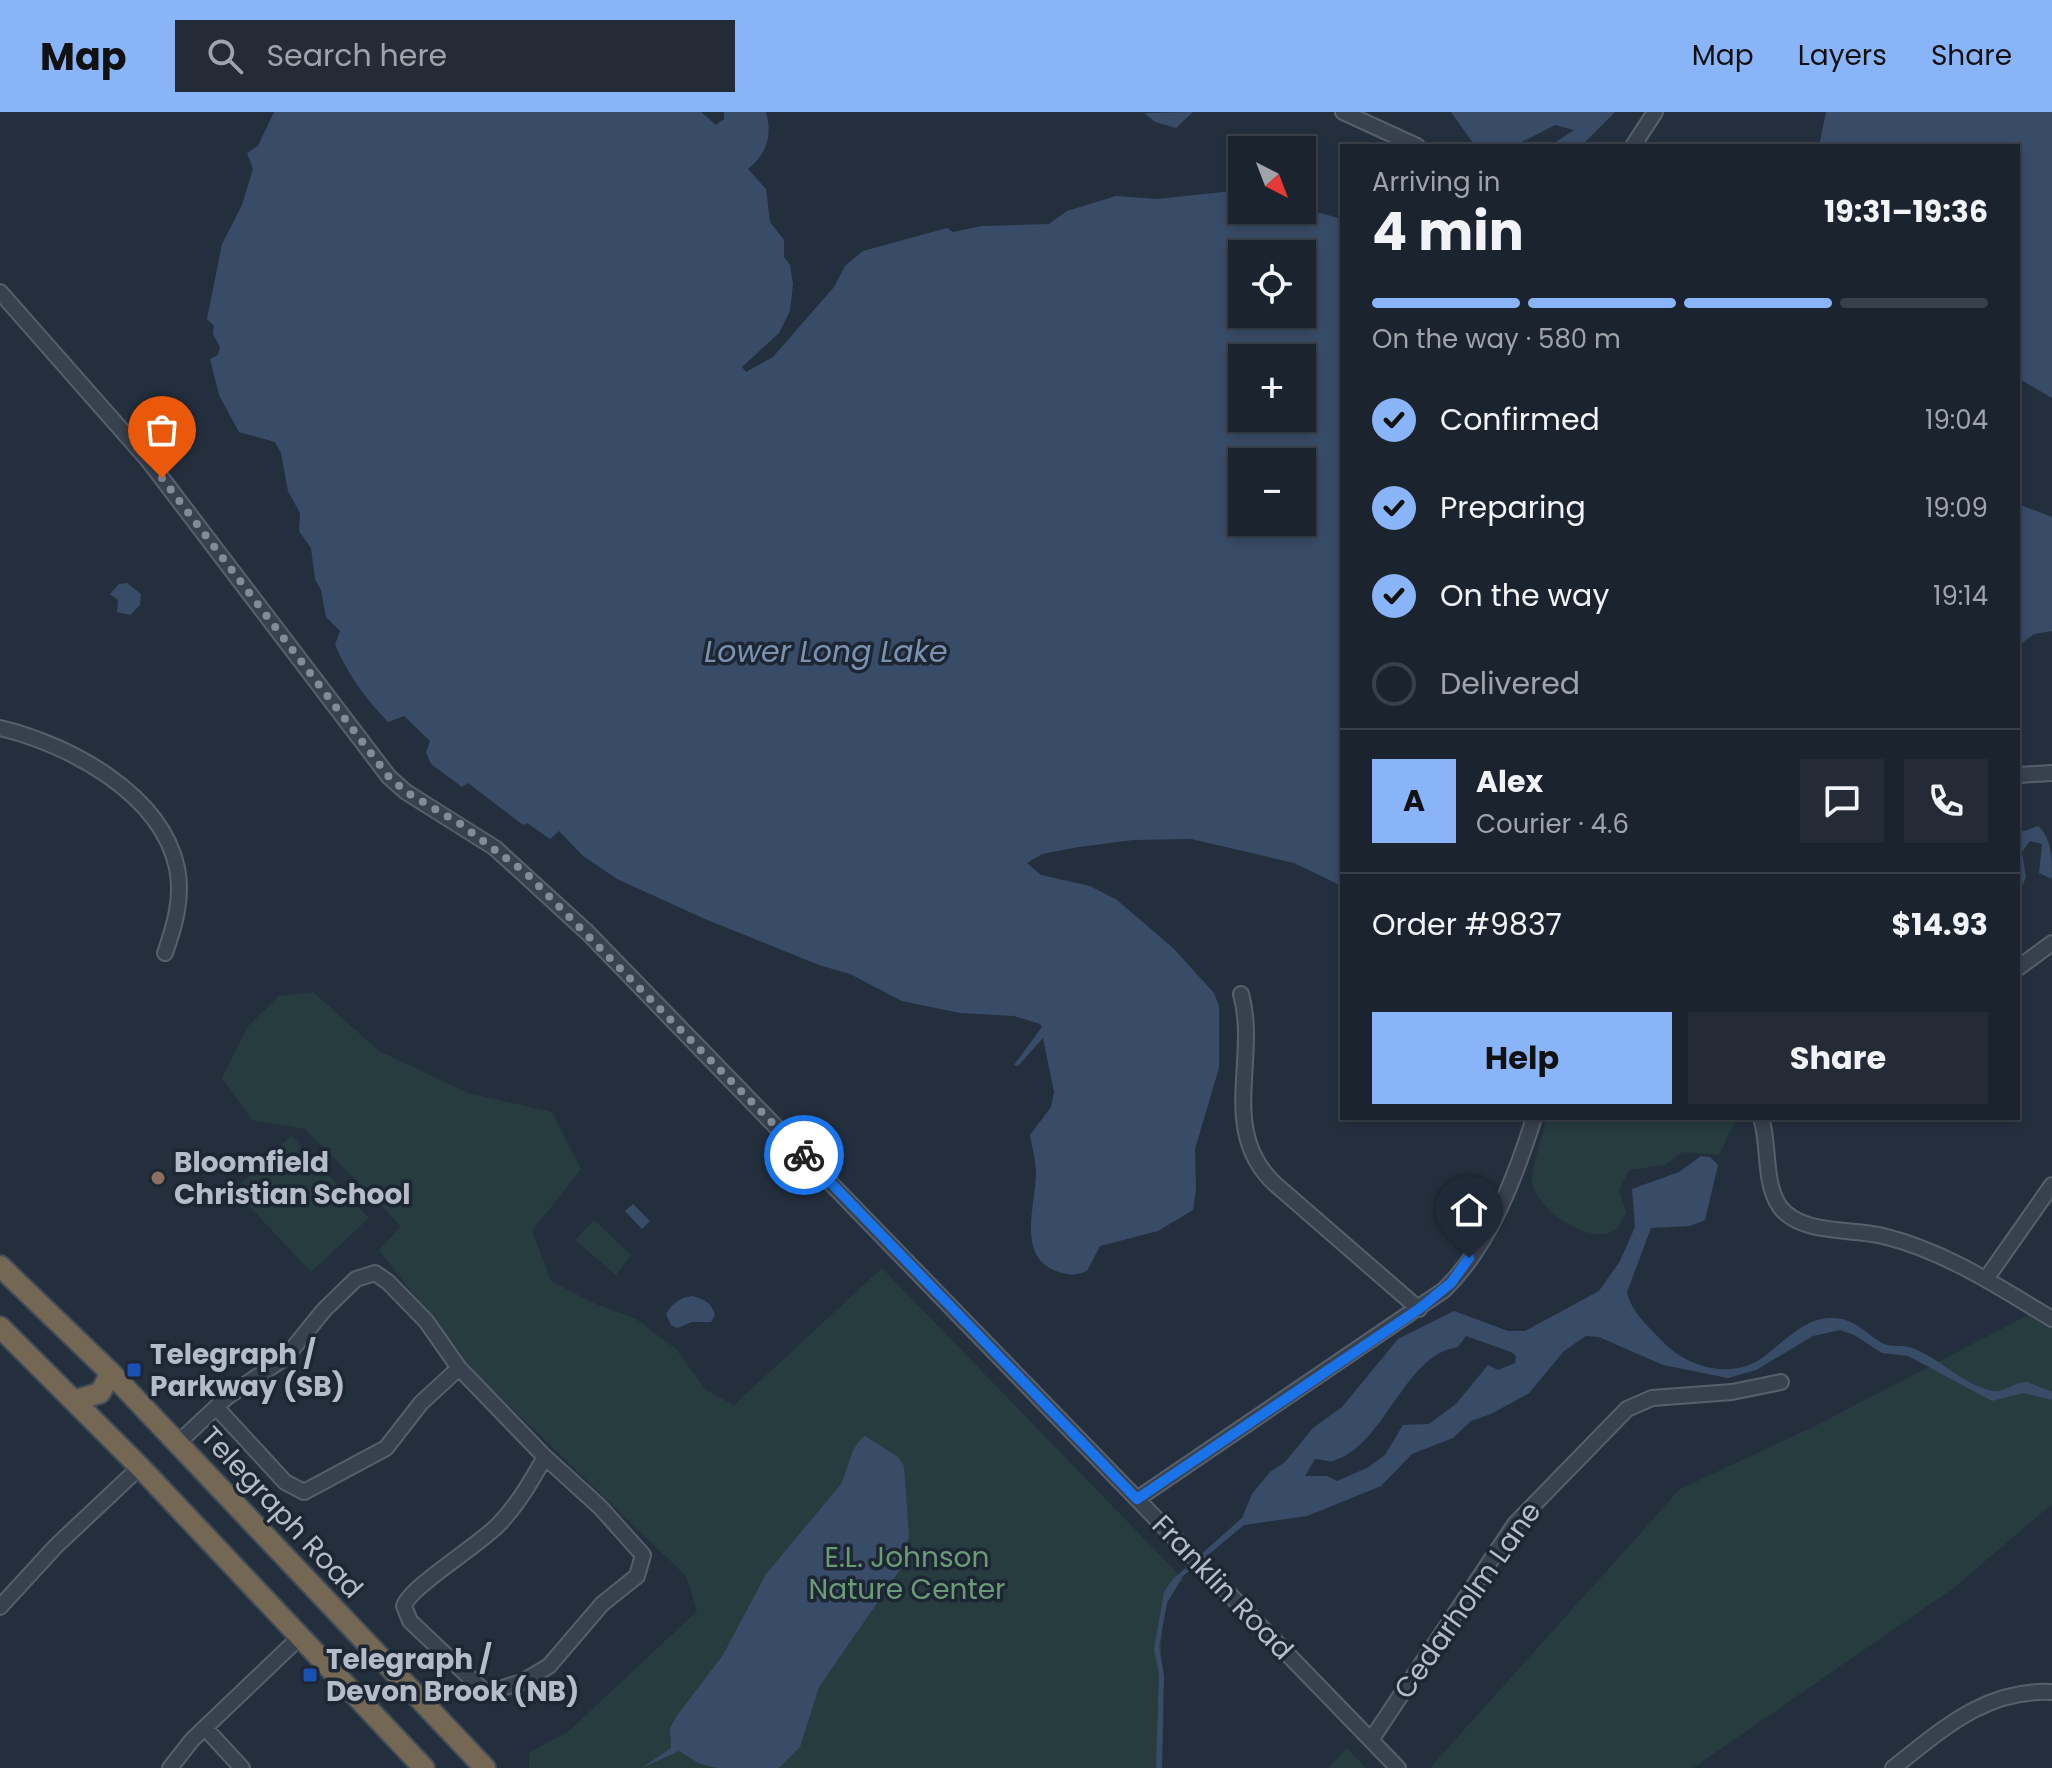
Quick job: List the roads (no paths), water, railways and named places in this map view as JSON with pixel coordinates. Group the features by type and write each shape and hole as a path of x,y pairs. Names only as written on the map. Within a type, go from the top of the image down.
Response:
{"highway":[{"name":"Telegraph Road","path":"0,1266 111,1373 485,1768"},
{"path":"0,1327 76,1400 424,1768"},
{"path":"76,1400 100,1393 111,1373"}],"street":[{"path":"1343,112 1413,144"},
{"path":"1634,144 1655,112"},
{"name":"Franklin Road","path":"0,292 148,460 389,777 406,792 495,848 588,933 1398,1768"},
{"path":"0,728 29,736 87,764 129,795 158,825 171,847 179,889 178,910 165,953"},
{"path":"2020,775 2052,773"},
{"path":"2020,967 2052,943"},
{"path":"1241,994 1246,1014 1242,1119 1256,1162 1275,1184 1419,1309"},
{"path":"1137,1499 1419,1309 1457,1276 1485,1233 1514,1178 1533,1120"},
{"path":"1765,1122 1772,1189 1780,1207 1795,1220 1896,1239 1986,1279 2052,1319"},
{"path":"1986,1279 2052,1185"},
{"path":"178,1443 216,1407 286,1357 324,1310 356,1279 368,1273 382,1276 417,1312 459,1368 545,1457 635,1542 643,1563 637,1576 602,1604 549,1666 522,1682 486,1693 410,1621 404,1606 414,1590 463,1556 503,1520 545,1457"},
{"path":"216,1407 285,1482 304,1492 386,1448 421,1403 459,1368"},
{"name":"Cedarholm Lane","path":"1371,1740 1515,1524 1627,1409 1652,1398 1732,1392 1781,1382"},
{"path":"0,1607 56,1546 140,1467"},
{"path":"170,1768 205,1728 300,1637"},
{"path":"1893,1768 1976,1706 2022,1692 2052,1692"},
{"path":"205,1728 242,1768"}],"water":[{"name":"Lower Long Lake","path":"274,112 701,112 716,125 724,119 724,112 766,112 769,129 766,144 759,158 748,169 766,189 770,222 784,240 784,257 790,265 793,284 790,311 779,333 742,367 746,372 773,357 834,287 845,266 863,251 947,228 953,232 982,226 1049,224 1067,211 1116,196 1157,199 1228,191 1228,224 1316,224 1316,212 1340,218 1340,885 1294,863 1191,839 1133,840 1079,847 1042,854 1027,863 1041,875 1090,886 1117,900 1173,948 1214,993 1219,1006 1219,1068 1195,1149 1193,1210 1158,1231 1100,1246 1083,1273 1064,1273 1044,1264 1032,1242 1036,1173 1030,1135 1051,1107 1054,1092 1043,1038 1018,1066 1014,1065 1042,1027 1040,1024 1014,1016 960,1013 902,1001 850,974 819,965 705,919 617,879 583,856 559,831 550,839 527,823 523,825 468,783 462,787 431,764 426,752 430,741 404,716 388,722 352,677 335,645 340,631 326,617 321,590 315,579 311,548 299,531 300,513 288,491 281,453 275,442 239,432 219,395 210,359 218,355 220,347 213,334 214,326 207,319 222,244 242,205 253,169 247,153 258,146"},
{"path":"1193,112 1176,128 1155,122 1144,113"},
{"path":"1451,112 1615,112 1583,144 1553,144 1574,130 1555,125 1518,144 1473,143"},
{"path":"1826,112 2052,112 2052,398 2020,379 2020,144 1819,144"},
{"path":"2020,505 2052,517 2052,631 2034,634 2020,644"},
{"path":"127,583 141,594 140,605 130,615 117,612 118,600 110,594 119,584"},
{"path":"2038,826 2043,831 2049,843 2052,879 2039,873 2042,844 2030,841 2022,852 2026,878 2020,889 2020,832"},
{"path":"1701,1156 1710,1157 1718,1165 1705,1220 1690,1226 1651,1228 1627,1292 1641,1319 1683,1358 1709,1368 1750,1365 1811,1322 1837,1318 1851,1322 1882,1343 1922,1352 1982,1388 1997,1391 2027,1382 2052,1392 2052,1400 2023,1393 1992,1401 1908,1356 1882,1353 1840,1330 1813,1336 1756,1370 1728,1378 1663,1365 1599,1337 1586,1336 1564,1351 1529,1393 1471,1421 1453,1438 1412,1454 1381,1486 1307,1516 1244,1525 1183,1576 1167,1603 1159,1646 1164,1676 1162,1768 1156,1768 1159,1673 1154,1649 1164,1592 1172,1580 1242,1518 1252,1494 1270,1472 1285,1462 1313,1428 1342,1407 1398,1339 1454,1311 1508,1331 1525,1331 1599,1291 1620,1261 1635,1227 1632,1189 1679,1172","holes":["1466,1336 1516,1356 1515,1363 1498,1370 1488,1365 1456,1404 1429,1424 1403,1425 1385,1455 1367,1468 1337,1481 1327,1476 1305,1476 1315,1459 1333,1461 1351,1452 1367,1438 1423,1366 1439,1353 1458,1347"]},
{"path":"633,1204 650,1221 642,1229 625,1211"},
{"path":"692,1296 709,1304 715,1315 711,1322 692,1322 677,1328 671,1325 666,1314 674,1304"},
{"path":"865,1436 898,1457 904,1466 909,1536 900,1570 819,1687 800,1747 779,1768 717,1768 700,1764 679,1751 642,1768 671,1748 670,1728 676,1717 723,1655 766,1574 841,1484 853,1452"}],"place":[{"name":"Bloomfield Christian School","path":"158,1178"},
{"name":"Telegraph / Parkway (SB)","path":"134,1370"},
{"name":"Telegraph / Devon Brook (NB)","path":"310,1675"}],"park label":[{"name":"E.L. Johnson Nature Center","path":"907,1573"}]}
